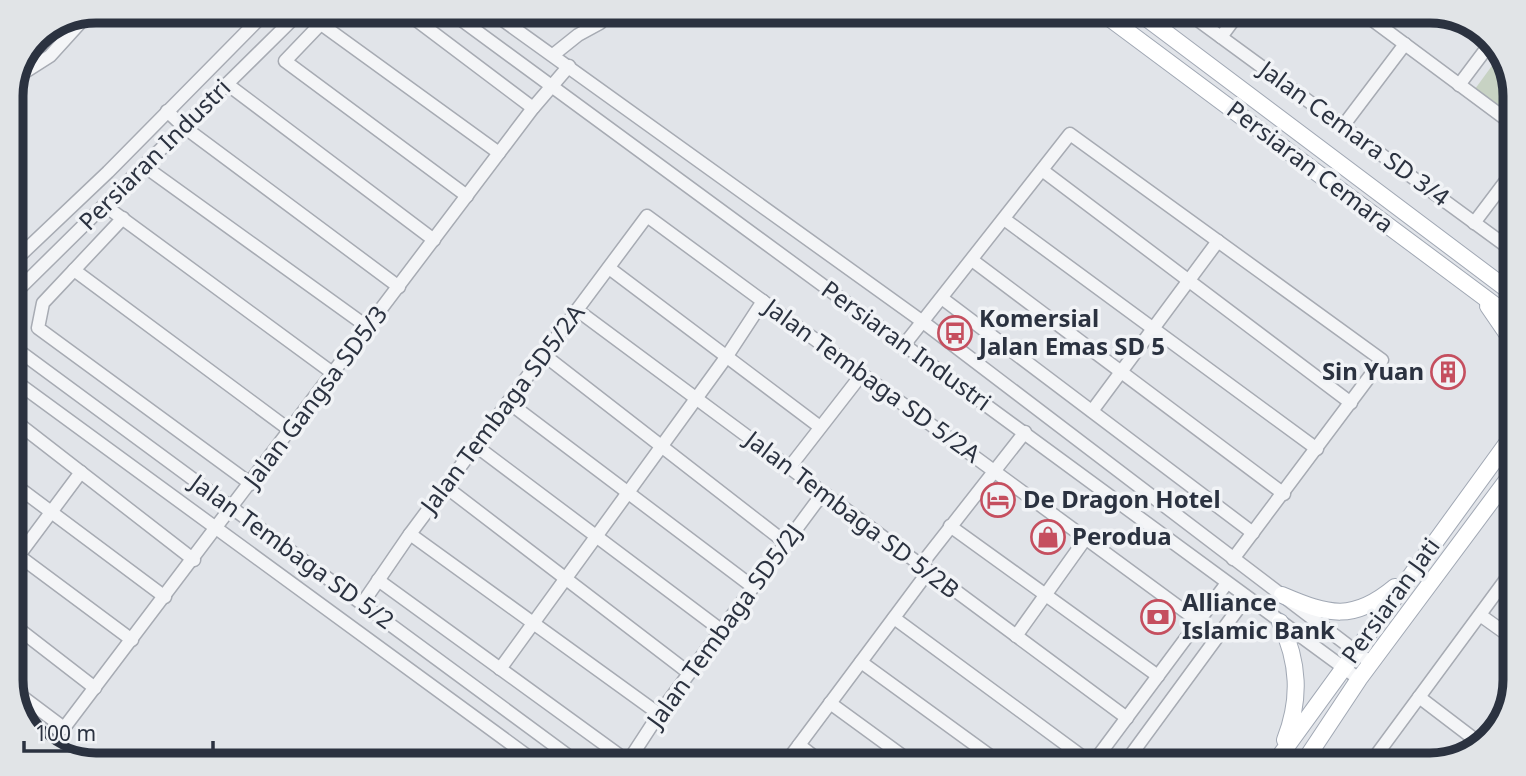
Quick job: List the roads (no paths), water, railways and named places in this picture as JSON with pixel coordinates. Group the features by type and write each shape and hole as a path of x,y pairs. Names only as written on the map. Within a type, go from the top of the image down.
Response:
{"main road":[{"name":"Persiaran Cemara","path":"1116,23 1503,310"},
{"name":"Persiaran Cemara","path":"1153,23 1503,286"},
{"path":"1475,290 1503,329"},
{"name":"Persiaran Jati","path":"1282,753 1503,448"},
{"name":"Persiaran Jati","path":"1310,753 1359,679 1503,485"},
{"path":"1282,595 1318,610 1348,612 1367,607 1412,573"},
{"path":"1280,622 1293,649 1297,683 1292,723 1280,753"}],"street":[{"name":"Persiaran Industri","path":"23,252 255,23"},
{"name":"Persiaran Industri","path":"23,286 289,23"},
{"path":"420,23 533,108"},
{"name":"Persiaran Industri","path":"465,23 1359,679"},
{"name":"Persiaran Industri","path":"507,23 923,322 1371,663"},
{"path":"553,55 578,35 600,23"},
{"name":"Jalan Cemara SD 3/4","path":"1202,23 1503,244"},
{"path":"1221,37 1231,23"},
{"path":"1376,23 1503,117"},
{"path":"467,197 285,61 321,24 499,153"},
{"path":"27,71 50,56 78,25"},
{"path":"1343,126 1405,44"},
{"path":"1459,85 1486,49"},
{"name":"Jalan Gangsa SD5/3","path":"26,700 64,729 533,108 569,66"},
{"path":"227,84 434,240"},
{"path":"167,111 184,128 399,287"},
{"path":"904,345 943,299 1070,134 1382,359 1233,559"},
{"path":"144,166 369,328"},
{"path":"1042,170 1351,403"},
{"path":"1474,223 1503,185"},
{"path":"104,205 334,374"},
{"name":"Jalan Tembaga SD5/2A","path":"362,604 647,216"},
{"name":"Jalan Tembaga SD 5/2A","path":"647,216 1198,621"},
{"path":"123,218 43,303 38,328 251,484"},
{"path":"1004,219 1317,449"},
{"path":"1092,411 1123,373 1218,241"},
{"path":"972,260 1284,494"},
{"path":"609,268 820,427"},
{"path":"74,270 291,431"},
{"path":"943,299 1253,533"},
{"path":"500,669 727,356 763,301"},
{"name":"Jalan Tembaga SD 5/2B","path":"577,310 1127,718"},
{"name":"Jalan Tembaga SD 5/2","path":"23,354 564,753"},
{"path":"544,355 786,543"},
{"path":"789,468 862,374"},
{"name":"Jalan Tembaga SD 5/2","path":"23,387 523,753"},
{"path":"508,402 753,587"},
{"path":"23,427 194,560"},
{"path":"793,753 894,618 950,526 1025,432"},
{"path":"476,446 721,630"},
{"path":"23,545 81,472"},
{"path":"446,487 689,673"},
{"path":"23,491 165,597"},
{"name":"Jalan Tembaga SD5/2J","path":"633,753 823,493"},
{"path":"950,526 1158,676"},
{"path":"411,534 659,714"},
{"path":"1016,636 1086,538"},
{"path":"23,564 132,640"},
{"path":"378,580 618,753"},
{"path":"1377,753 1503,582"},
{"path":"1100,753 1227,583"},
{"path":"1133,753 1247,598"},
{"path":"1479,615 1503,632"},
{"path":"894,618 1078,753"},
{"path":"23,632 95,688"},
{"path":"860,662 986,753"},
{"path":"1419,697 1473,738"},
{"path":"831,703 899,753"},
{"path":"799,745 810,753"}],"place":[{"name":"Komersial Jalan Emas SD 5","path":"955,333"},
{"name":"Sin Yuan","path":"1448,372"},
{"name":"De Dragon Hotel","path":"998,500"},
{"name":"Perodua","path":"1048,537"},
{"name":"Alliance Islamic Bank","path":"1158,617"}]}
